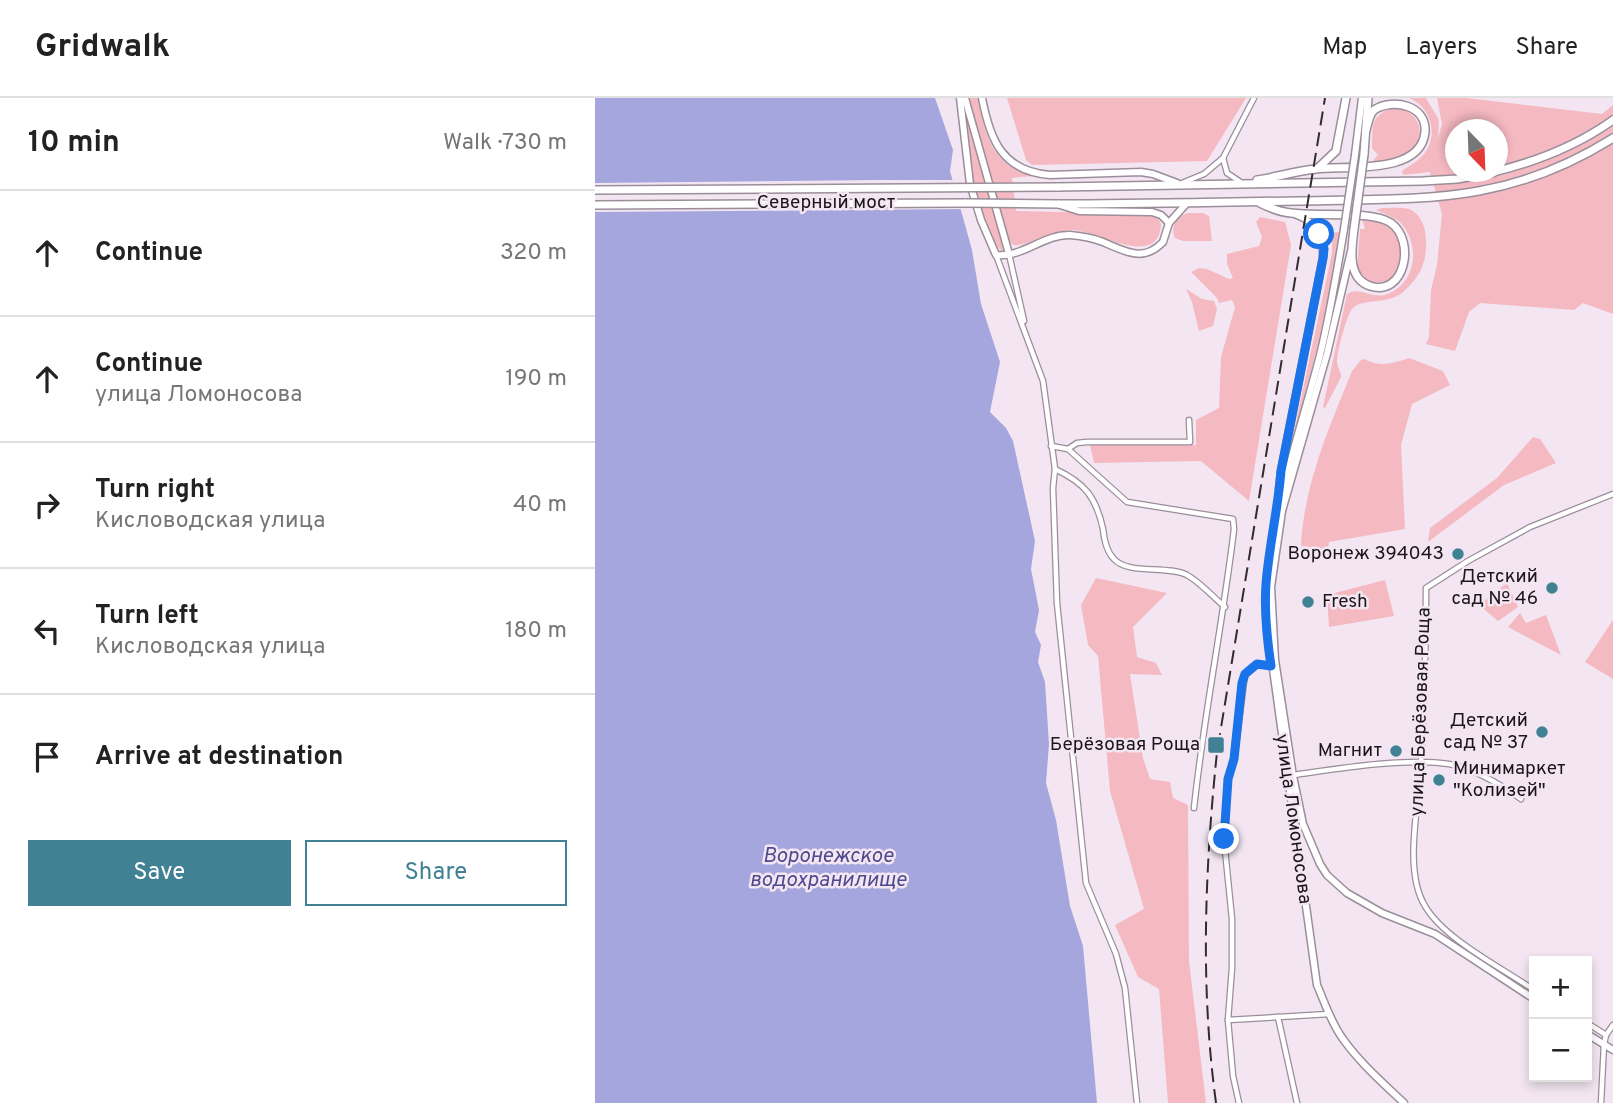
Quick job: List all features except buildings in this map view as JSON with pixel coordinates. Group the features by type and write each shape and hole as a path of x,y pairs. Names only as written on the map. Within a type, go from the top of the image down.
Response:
{"main road":[{"path":"963,98 1009,254"},
{"path":"963,98 970,184 996,255 1009,254 1046,239 1070,235 1088,237 1140,255 1154,250 1163,242 1169,223 1187,204"},
{"path":"982,98 995,142 1018,167 1036,174 1050,175 1148,173 1179,184"},
{"path":"1317,169 1336,151 1346,98"},
{"path":"1278,505 1320,354 1344,229 1362,98"},
{"path":"1291,213 1370,217 1391,223 1402,237 1406,253 1404,265 1396,279 1383,286 1370,286 1357,276 1352,264 1353,238 1355,229 1364,154 1368,98"},
{"path":"1244,183 1317,169 1369,167 1395,162 1412,154 1425,133 1418,112 1401,102 1377,108 1371,115 1366,130"},
{"path":"1508,167 1562,149 1613,120"},
{"name":"Северный мост","path":"595,205 851,202 1187,204 1374,201 1460,196 1519,183 1569,163 1613,138"},
{"path":"1244,183 1445,179"},
{"name":"Северный мост","path":"595,190 1244,183"},
{"path":"1257,202 1302,217 1315,226 1322,242 1323,258 1281,471 1278,505"},
{"path":"1058,204 1079,211 1152,212 1161,215 1169,223"},
{"name":"улица Ломоносова","path":"1353,238 1327,354 1282,511 1271,587 1275,660 1317,985 1342,1038 1359,1059 1404,1103"},
{"name":"улица Ломоносова","path":"1278,505 1265,587 1271,666 1290,776"},
{"path":"1290,776 1303,824 1314,853 1327,875 1347,893 1382,913 1435,934 1529,996"},
{"path":"1592,1037 1613,1050"}],"street":[{"path":"1179,184 1203,174 1223,158 1254,98"},
{"path":"1223,158 1227,173 1244,183"},
{"path":"1009,254 1027,336"},
{"path":"996,255 1043,381 1055,469 1053,488 1057,603 1086,883 1117,954 1125,988 1137,1103"},
{"path":"1068,449 1076,443 1087,442 1190,442 1189,420"},
{"path":"1051,446 1068,449 1127,502 1233,519 1225,607 1207,705 1194,807"},
{"path":"1055,469 1086,488 1099,510 1105,542 1115,560 1128,567 1167,569 1187,575 1225,607"},
{"name":"улица Берёзовая Роща","path":"1529,987 1447,933 1425,906 1419,893 1414,863 1421,762 1426,588 1530,527 1613,494"},
{"path":"1239,1103 1233,1076 1228,1020 1233,968 1232,919 1224,839 1228,779 1234,759 1245,674 1257,664 1271,666"},
{"path":"1290,776 1421,762 1447,764 1482,776 1521,799"},
{"path":"1228,1020 1329,1014"},
{"path":"1278,1017 1297,1103"},
{"path":"1601,1103 1604,1044 1613,1025"},
{"path":"1592,1026 1606,1035"}],"shaded area":[{"path":"969,98 978,98 984,125 999,156 1018,171 1032,176 1012,178 1016,211 1150,214 1157,217 1161,224 1158,238 1150,244 1125,245 1084,232 1066,230 1018,245 1012,244 1006,237"},
{"path":"1007,98 1246,98 1207,161 1032,165 1026,160"},
{"path":"1409,98 1426,98 1439,120 1438,138 1442,124 1437,98 1466,98 1602,114 1613,105 1613,314 1583,303 1574,310 1480,303 1469,312 1455,351 1426,344 1429,337 1431,290 1437,265 1442,214 1430,172 1403,175 1402,171 1429,147 1432,130 1423,108"},
{"path":"965,105 1002,251 985,224 979,204 967,140"},
{"path":"1395,107 1412,114 1417,120 1420,135 1417,142 1400,157 1371,163 1378,155 1372,148 1374,122 1381,114"},
{"path":"1409,209 1416,213 1426,235 1424,260 1416,278 1402,293 1352,309 1337,357 1341,377 1325,408 1323,407 1347,294 1356,291 1384,295 1394,291 1408,276 1412,267 1409,236 1398,221 1376,210"},
{"path":"1188,213 1203,213 1209,216 1212,241 1183,241 1175,238 1175,222"},
{"path":"1260,217 1285,222 1291,245 1249,501 1201,461 1094,463 1090,445 1196,445 1196,420 1219,408 1221,357 1235,307 1232,300 1219,303 1191,272 1199,268 1207,269 1229,279 1233,278 1227,264 1227,254 1259,246 1262,237 1256,222"},
{"path":"1362,219 1383,224 1399,241 1400,263 1386,282 1369,282 1357,268 1360,229 1365,229"},
{"path":"1340,232 1331,285 1292,441 1332,253 1332,242 1328,233"},
{"path":"1186,289 1202,299 1214,301 1217,309 1213,326 1199,331"},
{"path":"1409,358 1443,371 1450,385 1412,404 1401,445 1405,529 1329,542 1328,549 1301,546 1312,478 1352,371 1365,359 1381,364"},
{"path":"1533,437 1540,439 1556,463 1504,485 1428,542 1430,528 1497,478"},
{"path":"1096,578 1167,593 1133,627 1137,657 1156,663 1162,675 1130,674 1143,758 1150,779 1170,782 1173,798 1188,805 1189,961 1206,1103 1168,1103 1159,989 1138,977 1115,925 1144,909 1110,791 1098,656 1088,645 1081,605"},
{"path":"1385,580 1394,616 1329,627 1327,595"},
{"path":"1507,583 1518,607 1498,621 1479,605"},
{"path":"1520,613 1526,623 1546,615 1561,655 1508,627"},
{"path":"1613,620 1613,679 1585,662"}],"water":[{"name":"Воронежское водохранилище","path":"595,98 935,98 953,150 950,171 972,250 981,304 1000,362 990,412 1006,428 1013,441 1035,541 1031,569 1039,610 1035,632 1041,645 1038,662 1045,682 1049,744 1046,783 1056,820 1070,906 1083,946 1097,1103 595,1103"}],"pier":[{"path":"956,180 964,209 595,212 595,183"}],"railway":[{"path":"1216,1103 1208,1015 1206,927 1217,752 1325,98"}],"place":[{"name":"Воронеж 394043","path":"1458,554"},
{"name":"Детский сад № 46","path":"1552,588"},
{"name":"Fresh","path":"1308,602"},
{"name":"Детский сад № 37","path":"1542,732"},
{"name":"Берёзовая Роща","path":"1216,745"},
{"name":"Магнит","path":"1396,751"},
{"name":"Минимаркет \"Колизей\"","path":"1439,780"}],"route":[{"path":"1224,839 1228,779 1234,759 1242,683 1245,674 1257,664 1271,666 1265,587 1281,471 1323,258 1324,249 1319,234"}]}
